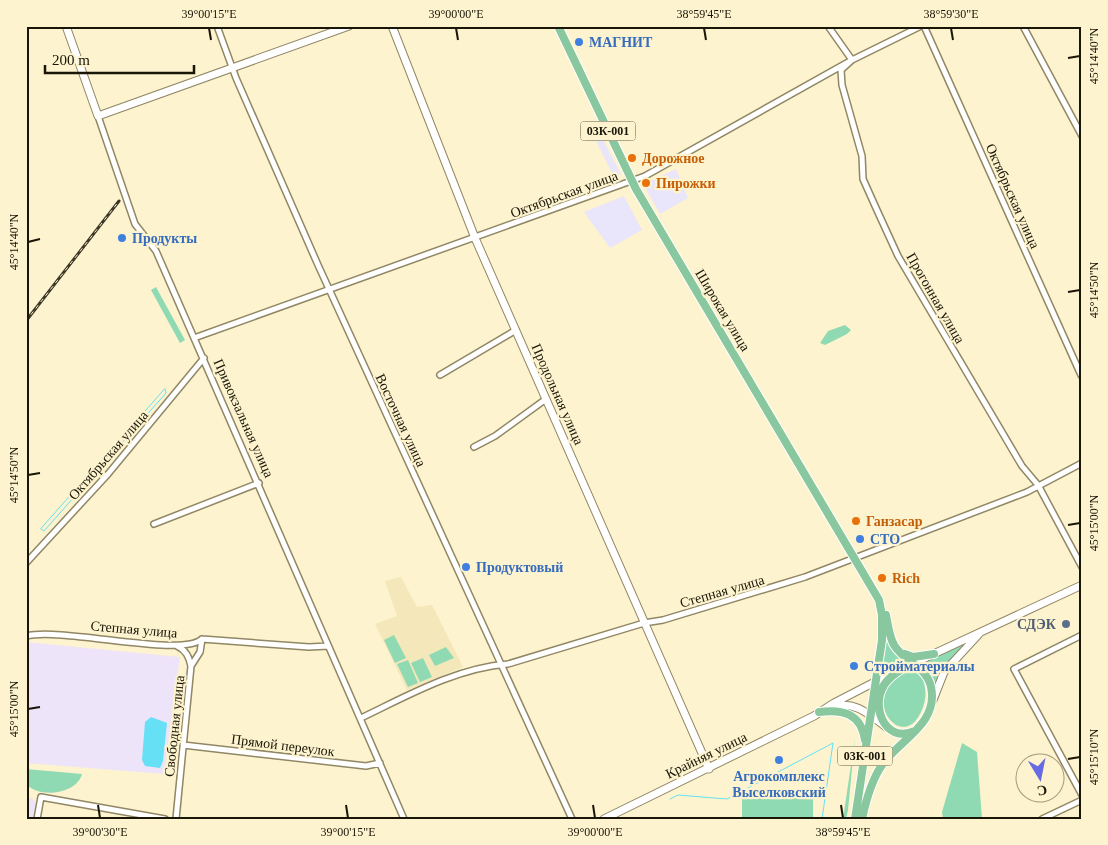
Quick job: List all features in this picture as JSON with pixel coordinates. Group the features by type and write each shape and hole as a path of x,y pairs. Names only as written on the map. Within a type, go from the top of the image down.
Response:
{"main road":[{"name":"Широкая улица","path":"558,26 631,181 879,600"},
{"name":"03К-001","path":"862,819 873,780 883,764 917,730 927,716 932,702 930,682 923,672 900,653 890,635 885,609 879,600"},
{"name":"03К-001","path":"855,819 883,631 879,600"},
{"path":"900,653 913,658 934,654"},
{"path":"879,707 880,692 886,682 903,668 912,664"},
{"path":"874,693 881,721 891,730"},
{"name":"03К-001","path":"819,712 838,710 853,716 861,726 866,747"},
{"name":"03К-001","path":"891,730 902,734 917,730"}],"street":[{"name":"Привокзальная улица","path":"66,26 135,224 156,251 259,483 404,819"},
{"name":"Восточная улица","path":"217,26 232,68 329,289 572,819"},
{"path":"98,116 348,26"},
{"name":"Продольная улица","path":"392,26 475,238 709,769"},
{"path":"828,26 852,60"},
{"name":"Октябрьская улица","path":"194,338 645,176 852,60 922,26 1081,375"},
{"path":"1022,26 1082,136"},
{"name":"Прогонная улица","path":"852,60 841,70 842,85 862,156 864,179 876,208 908,273 1022,466 1038,484 1082,568"},
{"path":"440,375 516,330"},
{"name":"Октябрьская улица","path":"26,563 108,474 204,358"},
{"path":"474,447 495,436 546,399"},
{"name":"Степная улица","path":"361,718 416,690 491,665 663,620 769,589 1027,492 1038,484 1082,463"},
{"path":"154,524 259,483"},
{"path":"912,664 1082,585"},
{"name":"03К-001","path":"932,702 940,679 948,668 974,639 991,626"},
{"name":"Степная улица","path":"26,636 66,634 177,646 196,643 202,639 309,647 328,646"},
{"path":"1082,635 1014,669 1082,795"},
{"name":"Свободная улица","path":"176,819 191,666 200,652 202,639"},
{"path":"177,646 183,649 189,656 191,666"},
{"path":"819,712 903,668"},
{"name":"03К-001","path":"819,712 834,706 850,704 871,715 891,730"},
{"name":"Крайняя улица","path":"604,819 709,769 819,712"},
{"name":"Прямой переулок","path":"183,745 366,766 380,763"},
{"path":"37,819 41,797 165,819"},
{"path":"1042,819 1082,800"}],"shaded area":[{"path":"601,136 621,174 614,177 595,139"},
{"path":"676,169 688,198 660,214 643,184"},
{"path":"624,196 642,230 610,248 584,212"},
{"path":"401,577 417,607 432,605 463,667 407,690 375,624 397,616 385,581"},
{"path":"26,642 180,657 164,774 26,763"},
{"path":"26,798 32,798 36,803 33,819 26,819"}],"green space":[{"path":"156,287 185,340 180,343 151,290"},
{"path":"845,325 851,330 847,334 825,345 820,343 828,331"},
{"path":"394,635 406,658 395,663 384,640"},
{"path":"974,636 946,665 935,682 926,668 919,663"},
{"path":"886,640 891,649 906,660 882,673"},
{"path":"446,647 454,658 435,666 429,655"},
{"path":"423,658 432,677 420,682 411,663"},
{"path":"408,660 418,683 408,687 397,664"},
{"path":"909,670 921,675 925,689 925,698 921,712 912,724 903,727 893,723 886,714 883,703 885,690 893,679"},
{"path":"855,738 848,810 846,819 843,819"},
{"path":"962,743 977,752 982,819 943,819 942,812"},
{"path":"26,769 82,774 79,781 66,790 48,793 32,789 26,784"},
{"path":"742,798 813,798 813,819 742,819"}],"water":[{"path":"151,717 167,723 163,761 160,768 145,766 142,760 145,722"}],"waterway":[{"path":"165,389 166,393 44,531 41,529 165,389"},
{"path":"670,799 678,795 727,799 833,743 822,819"}],"railway":[{"path":"26,321 119,201"}],"place":[{"name":"МАГНИТ","path":"579,42"},
{"name":"Дорожное","path":"632,158"},
{"name":"Пирожки","path":"646,183"},
{"name":"Продукты","path":"122,238"},
{"name":"Ганзасар","path":"856,521"},
{"name":"СТО","path":"860,539"},
{"name":"Продуктовый","path":"466,567"},
{"name":"Rich","path":"882,578"},
{"name":"СДЭК","path":"1066,624"},
{"name":"Стройматериалы","path":"854,666"},
{"name":"Агрокомплекс Выселковский","path":"779,760"}]}
